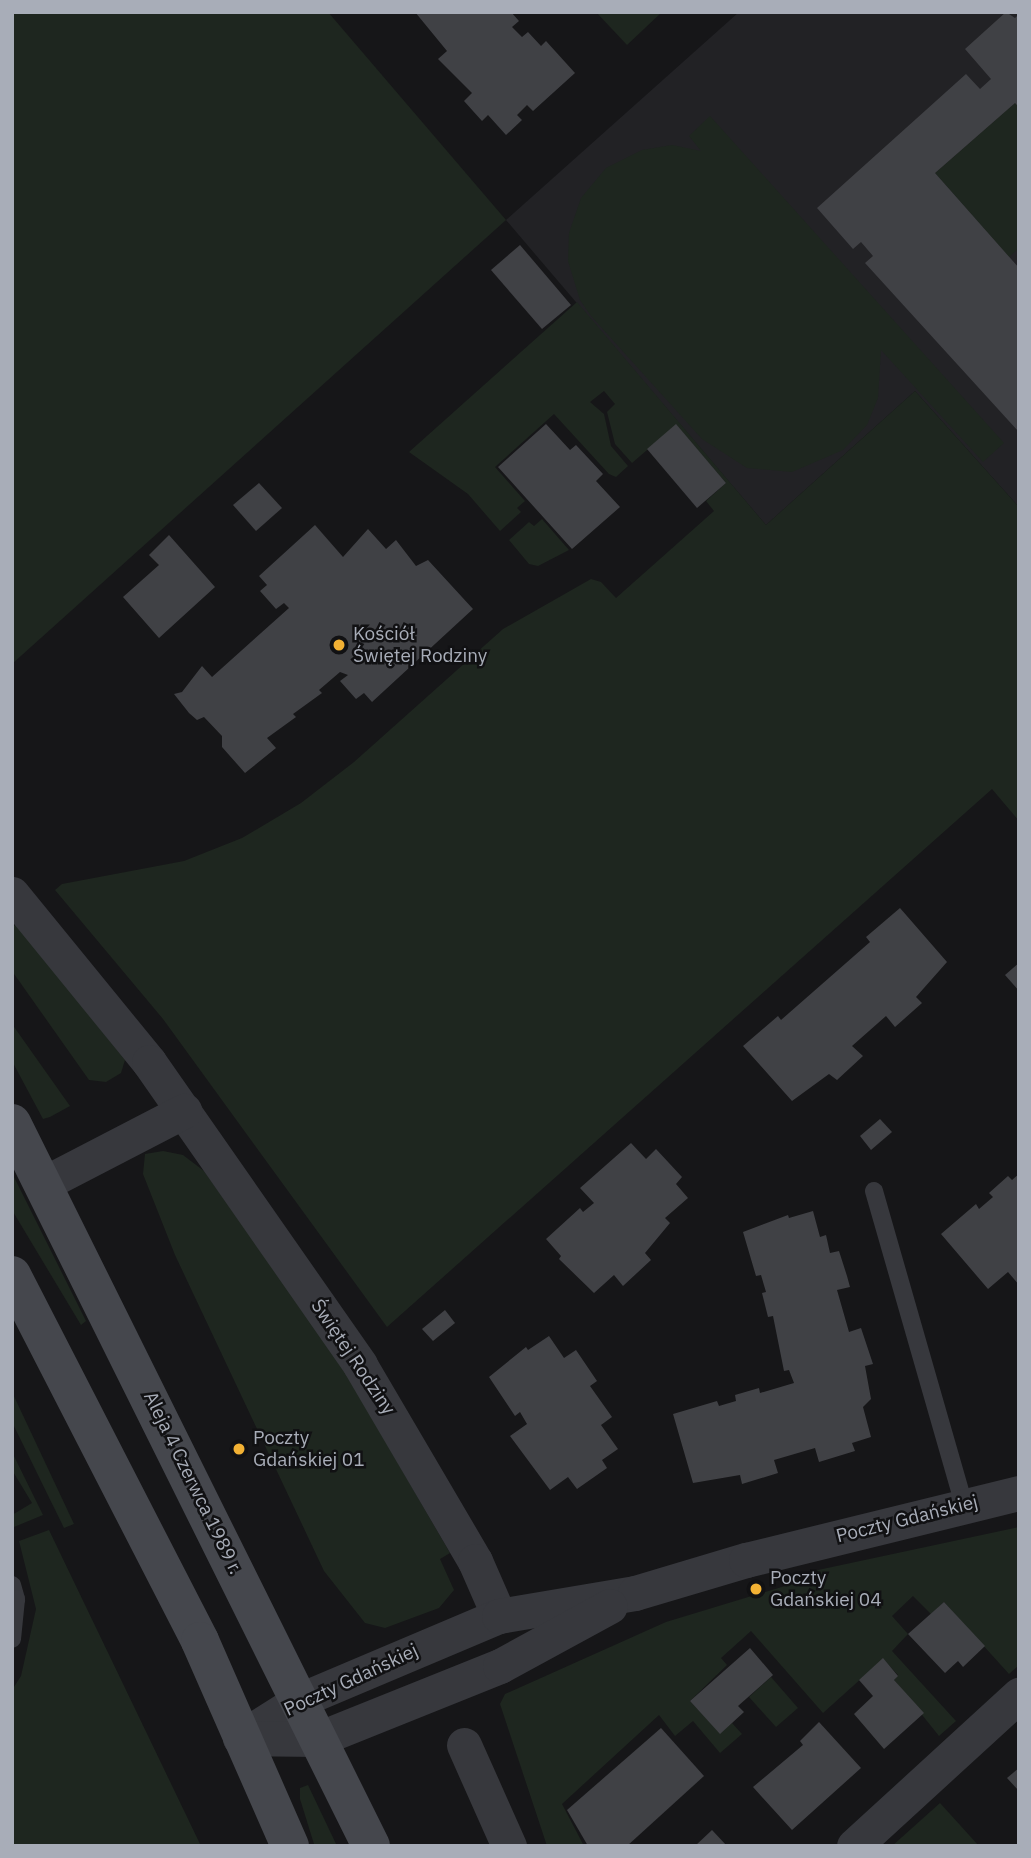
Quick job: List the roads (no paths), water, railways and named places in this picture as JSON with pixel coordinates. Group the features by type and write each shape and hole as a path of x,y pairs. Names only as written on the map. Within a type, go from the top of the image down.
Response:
{"main road":[{"name":"Aleja 4 Czerwca 1989 r.","path":"12,1123 45,1183 371,1846"},
{"path":"12,1275 200,1641 240,1738 290,1846"}],"street":[{"name":"Świętej Rodziny","path":"12,894 184,1111 390,1413 475,1561 499,1616"},
{"path":"45,1183 184,1111"},
{"name":"Poczty Gdańskiej","path":"240,1738 300,1700 499,1616 635,1593 964,1505 1019,1493"},
{"name":"Poczty Gdańskiej","path":"240,1738 318,1739 500,1666 635,1593"},
{"path":"854,1846 1019,1695"},
{"path":"464,1745 509,1846"}],"lane":[{"path":"874,1191 964,1505"},
{"path":"12,1586 16,1599 12,1639"}],"place":[{"name":"Kościół Świętej Rodziny","path":"339,645"},
{"name":"Poczty Gdańskiej 01","path":"239,1449"},
{"name":"Poczty Gdańskiej 04","path":"756,1589"}]}
